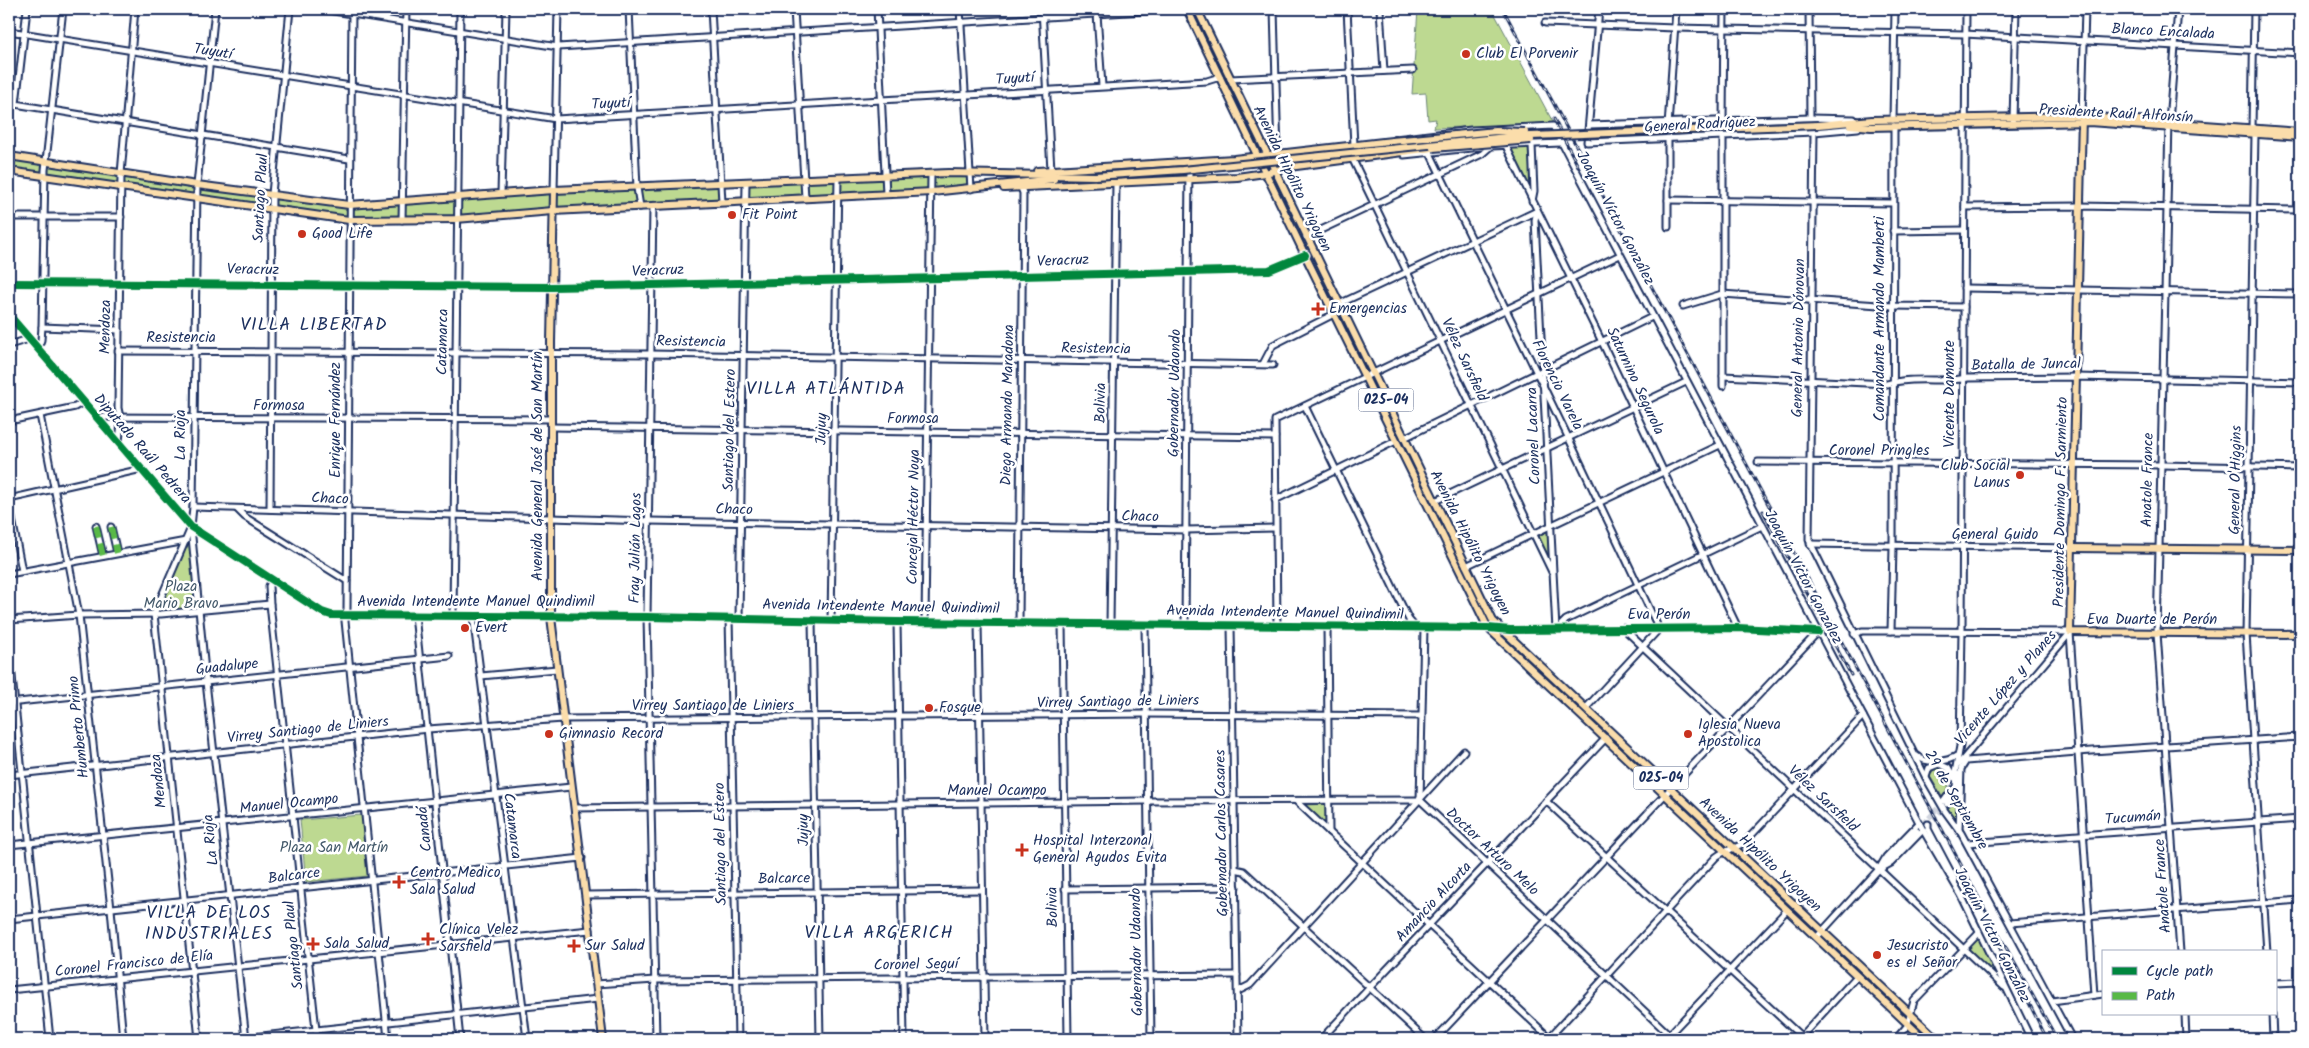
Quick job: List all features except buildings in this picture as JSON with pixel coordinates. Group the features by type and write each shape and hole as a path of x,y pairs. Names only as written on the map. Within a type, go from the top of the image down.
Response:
{"main road":[{"name":"Avenida Hipólito Yrigoyen","path":"1187,9 1265,173 1488,628 1924,1039"},
{"name":"Avenida Hipólito Yrigoyen","path":"1197,9 1489,614 1499,629 1586,708 1937,1039"},
{"name":"Presidente Raúl Alfonsín","path":"1562,136 1831,124 2013,119 2082,119 2253,131 2300,132"},
{"name":"Presidente Domingo F. Sarmiento","path":"2070,632 2082,119"},
{"path":"1013,174 1257,156 1496,131 1562,136"},
{"name":"Presidente Raúl Alfonsín","path":"2253,131 2300,138"},
{"path":"9,156 197,185 349,205 554,190 637,188 931,174 1095,176 1183,170 1485,138 1562,136"},
{"path":"992,187 1021,188 1265,173 1352,158 1562,136"},
{"path":"9,171 198,200 349,220 456,219 553,211 932,192 992,187 1077,176"},
{"name":"Avenida General José de San Martín","path":"554,190 551,353 551,617 603,1039"},
{"name":"General Guido","path":"2072,548 2300,550"},
{"name":"Eva Duarte de Perón","path":"2070,632 2300,634"}],"street":[{"path":"16,104 27,9"},
{"path":"38,348 42,340 43,217 46,162 63,9"},
{"name":"Mendoza","path":"119,442 118,351 122,174 135,9"},
{"name":"La Rioja","path":"214,9 197,185 193,418 194,507 191,527 206,682 246,1039"},
{"name":"Santiago Plaul","path":"270,509 272,194 290,9"},
{"path":"321,9 352,11 406,23 558,47 1177,9"},
{"path":"402,220 406,9"},
{"name":"Catamarca","path":"453,615 456,197 460,9"},
{"path":"501,193 506,9"},
{"name":"Avenida General José de San Martín","path":"554,190 558,9"},
{"path":"630,9 637,188 640,207"},
{"path":"711,9 722,202"},
{"path":"794,9 805,198"},
{"path":"877,9 886,194"},
{"path":"960,9 971,189"},
{"path":"1042,9 1050,170"},
{"path":"1274,9 1278,154 1274,171"},
{"path":"1347,9 1354,145"},
{"path":"1380,9 1384,71"},
{"path":"1589,125 1599,9"},
{"path":"1668,227 1668,123 1676,9"},
{"path":"1723,121 1724,9"},
{"path":"1809,9 1810,118"},
{"name":"Comandante Armando Mamberti","path":"1891,631 1893,546 1894,9"},
{"name":"Vicente Damonte","path":"1959,830 1963,547 1966,9"},
{"path":"2013,119 2016,9"},
{"name":"Presidente Domingo F. Sarmiento","path":"2082,119 2084,9"},
{"name":"Anatole France","path":"2178,9 2169,125 2157,633 2180,950"},
{"name":"General O'Higgins","path":"2254,9 2252,293 2246,634 2267,950"},
{"name":"Enrique Fernández","path":"352,11 349,158 348,513 345,621 388,1039"},
{"path":"1097,14 1102,86"},
{"name":"Blanco Encalada","path":"1545,23 1809,32 1965,34 2300,53"},
{"name":"Tuyutí","path":"9,31 556,119 1207,80 1220,77"},
{"path":"1230,79 1276,75 1413,70"},
{"path":"9,102 349,158"},
{"name":"General Rodríguez","path":"1810,118 1589,125 1587,142 1814,132"},
{"name":"Presidente Raúl Alfonsín","path":"1810,118 1872,123"},
{"name":"Presidente Raúl Alfonsín","path":"1814,132 1872,123"},
{"name":"Joaquín Víctor González","path":"1391,141 1403,136 1553,126 1919,823 1920,831 1960,895 1980,933 2031,1039"},
{"name":"General Antonio Dónovan","path":"1810,544 1814,132"},
{"path":"1723,136 1723,386"},
{"path":"1431,150 1562,143"},
{"path":"1532,144 1534,191 1532,202"},
{"path":"1306,237 1482,154 1491,146"},
{"name":"Saturnino Segurola","path":"1506,146 1634,408 1738,628"},
{"name":"Florencio Varela","path":"1431,150 1440,174 1659,629"},
{"name":"Vélez Sarsfield","path":"1352,158 1552,572"},
{"name":"Gobernador Udaondo","path":"1185,625 1189,162"},
{"name":"Concejal Héctor Noya","path":"925,621 931,174"},
{"name":"Jujuy","path":"831,620 838,279 838,178"},
{"name":"Santiago del Estero","path":"739,618 746,183"},
{"name":"Bolivia","path":"1110,624 1116,183"},
{"name":"Diego Armando Maradona","path":"1019,622 1023,193 1021,188"},
{"path":"1668,200 1893,203"},
{"name":"Fray Julián Lagos","path":"653,206 647,617 656,1039"},
{"path":"1965,207 2080,206 2300,210"},
{"path":"1339,304 1537,211"},
{"name":"Coronel Lacarra","path":"1537,211 1539,294 1556,630"},
{"path":"9,217 121,217"},
{"path":"1893,231 1964,230"},
{"name":"Veracruz","path":"9,283 552,287 652,285 1269,270 1305,255"},
{"path":"1276,626 1275,420 1620,255"},
{"path":"1964,288 2300,294"},
{"path":"1683,306 1722,294 1893,306 1964,307"},
{"path":"1263,364 1273,344 1334,314"},
{"name":"Diputado Raúl Pedrera","path":"9,315 191,527 272,580"},
{"path":"1404,438 1652,317"},
{"path":"42,327 119,330"},
{"path":"9,345 29,339"},
{"name":"Resistencia","path":"118,351 194,350 836,356 1273,365"},
{"name":"Batalla de Juncal","path":"1723,376 1887,384 1893,382 1963,379 2076,376 2300,382"},
{"path":"1435,501 1686,382"},
{"path":"9,421 75,407 83,402"},
{"path":"1305,406 1409,620 1416,628"},
{"name":"Humberto Primo","path":"40,415 80,616 104,837 123,1039"},
{"name":"Formosa","path":"97,418 551,419"},
{"name":"Formosa","path":"551,427 1275,438"},
{"path":"1276,500 1396,441"},
{"path":"1466,566 1720,445"},
{"name":"Coronel Pringles","path":"1758,462 2300,468"},
{"path":"9,499 142,469"},
{"path":"9,503 22,571"},
{"name":"Chaco","path":"194,507 649,521 1186,530 1275,528"},
{"path":"238,509 245,517 347,581"},
{"path":"96,526 103,556"},
{"path":"1556,630 1566,620 1762,526"},
{"path":"111,527 117,553"},
{"path":"154,614 191,527"},
{"path":"9,574 186,540"},
{"name":"General Guido","path":"1810,544 2072,548"},
{"name":"29 de Septiembre","path":"1810,544 1926,778 1945,811 1967,843 2072,1039"},
{"name":"Santiago Plaul","path":"272,580 269,586 270,604 317,1039"},
{"name":"Avenida Intendente Manuel Quindimil","path":"272,580 322,612 331,615 739,618 897,622 1499,629"},
{"path":"9,620 199,612 270,604"},
{"name":"Mendoza","path":"154,614 186,901 191,972 199,1039"},
{"name":"Canadá","path":"415,615 460,1039"},
{"name":"Catamarca","path":"473,616 527,1039"},
{"name":"Santiago del Estero","path":"729,618 738,1039"},
{"name":"Jujuy","path":"812,620 820,1039"},
{"path":"897,622 900,891 904,1039"},
{"path":"978,622 985,1039"},
{"name":"Bolivia","path":"1062,624 1068,1039"},
{"name":"Gobernador Udaondo","path":"1146,624 1145,714 1151,1039"},
{"name":"Gobernador Carlos Casares","path":"1231,626 1238,1039"},
{"path":"1327,627 1329,832"},
{"path":"1420,800 1424,628"},
{"name":"Vélez Sarsfield","path":"1623,628 2006,989"},
{"name":"Eva Perón","path":"1499,629 1738,628 1818,632"},
{"path":"1586,708 1659,629"},
{"name":"Eva Duarte de Perón","path":"1854,634 1862,631 2070,632"},
{"path":"1435,1039 1670,787 1818,632"},
{"name":"Presidente Domingo F. Sarmiento","path":"2070,632 2094,995"},
{"name":"Vicente López y Planes","path":"1961,759 2070,632"},
{"path":"9,648 46,986 50,1039"},
{"name":"Guadalupe","path":"9,703 449,656"},
{"path":"481,676 557,669"},
{"name":"Virrey Santiago de Liniers","path":"9,775 428,729 563,719 1145,714 1421,716"},
{"path":"1296,801 1549,1039 1716,857 1725,851 1735,849 1746,841 1863,716"},
{"path":"1915,754 1928,762 1950,759 1979,759 2300,737"},
{"name":"Amancio Alcorta","path":"1321,1039 1606,738"},
{"path":"1960,746 1965,749 1971,749"},
{"path":"1238,991 1250,985 1464,751"},
{"name":"Vicente Damonte","path":"1961,759 1954,778 1952,790 1945,803 1956,787 1958,766 1961,759"},
{"path":"1926,778 1929,768 1940,764 1948,768 1954,778"},
{"name":"Manuel Ocampo","path":"9,846 572,787"},
{"name":"Manuel Ocampo","path":"575,808 1147,801 1420,800"},
{"name":"Doctor Arturo Melo","path":"1420,800 1674,1039"},
{"path":"1546,801 1801,1038 1858,976"},
{"name":"Tucumán","path":"1967,843 2300,819"},
{"path":"1817,937 1879,869 1886,857 1919,823"},
{"path":"1928,824 1928,829 1960,895"},
{"path":"1879,869 1891,863 1920,831"},
{"name":"Balcarce","path":"9,919 230,897 582,858"},
{"path":"1235,869 1244,872 1425,1039"},
{"path":"1065,889 1236,887"},
{"name":"Balcarce","path":"586,895 982,890"},
{"path":"2010,923 2088,915 2300,900"},
{"path":"1665,1039 1787,910"},
{"name":"Coronel Francisco de Elía","path":"9,990 590,930"},
{"path":"1896,1039 1905,1030 1914,1001 1980,933"},
{"name":"Coronel Seguí","path":"596,984 655,980 1237,976"},
{"path":"2276,983 2300,982"},
{"path":"2052,1001 2102,994"},
{"path":"234,1039 598,1000"},
{"path":"2184,1016 2186,1039"},
{"path":"2272,1016 2273,1039"}],"green space":[{"name":"Club El Porvenir","path":"1418,9 1492,9 1554,124 1434,128 1436,119 1428,120 1426,93 1412,94"},
{"path":"1512,148 1530,148 1529,191 1511,150"},
{"path":"9,156 349,205 721,184 722,202 456,219 349,220 9,171"},
{"path":"969,174 971,189 746,202 746,183"},
{"name":"Plaza Mario Bravo","path":"191,527 199,612 154,614"},
{"path":"1545,532 1548,533 1548,557 1546,557 1537,538"},
{"path":"1938,767 1947,771 1951,779 1943,798 1930,776 1933,769"},
{"path":"1958,790 1956,823 1946,808"},
{"path":"1326,804 1326,826 1305,805"},
{"name":"Plaza San Martín","path":"362,815 368,876 306,882 300,820"},
{"path":"1979,937 1994,966 1990,970 1967,948"}],"tunnel":[{"path":"1919,829 1943,802"},
{"path":"1928,824 1945,806"}],"railway":[{"path":"1503,9 1989,917 2057,1039"},
{"path":"1554,119 1579,168"},
{"path":"1763,511 1851,675"},
{"path":"1997,942 2025,1001"},
{"path":"2024,993 2047,1039"}],"marked path":[{"path":"96,526 103,556"},
{"path":"111,527 117,553"}],"cycle path":[{"path":"9,283 552,287 652,285 1269,270 1305,255"},
{"path":"9,315 191,527 322,612 331,615 647,617 897,622 1488,628 1510,630 1738,628 1818,632"}],"place":[{"name":"Club El Porvenir","path":"1466,54"},
{"name":"Fit Point","path":"732,215"},
{"name":"Good Life","path":"302,234"},
{"name":"Emergencias","path":"1318,309"},
{"name":"Club Social Lanus","path":"2020,475"},
{"name":"Evert","path":"465,628"},
{"name":"Fosque","path":"929,708"},
{"name":"Gimnasio Record","path":"549,734"},
{"name":"Iglesia Nueva Apostolica","path":"1688,734"},
{"name":"Hospital Interzonal General Agudos Evita","path":"1022,850"},
{"name":"Centro Medico Sala Salud","path":"399,882"},
{"name":"Clínica Velez Sarsfield","path":"428,939"},
{"name":"Sala Salud","path":"313,944"},
{"name":"Sur Salud","path":"574,946"},
{"name":"Jesucristo es el Señor","path":"1877,955"}],"district":[{"name":"VILLA LIBERTAD","path":"314,325"},
{"name":"VILLA ATLÁNTIDA","path":"826,389"},
{"name":"VILLA DE LOS INDUSTRIALES","path":"209,923"},
{"name":"VILLA ARGERICH","path":"879,933"}]}
